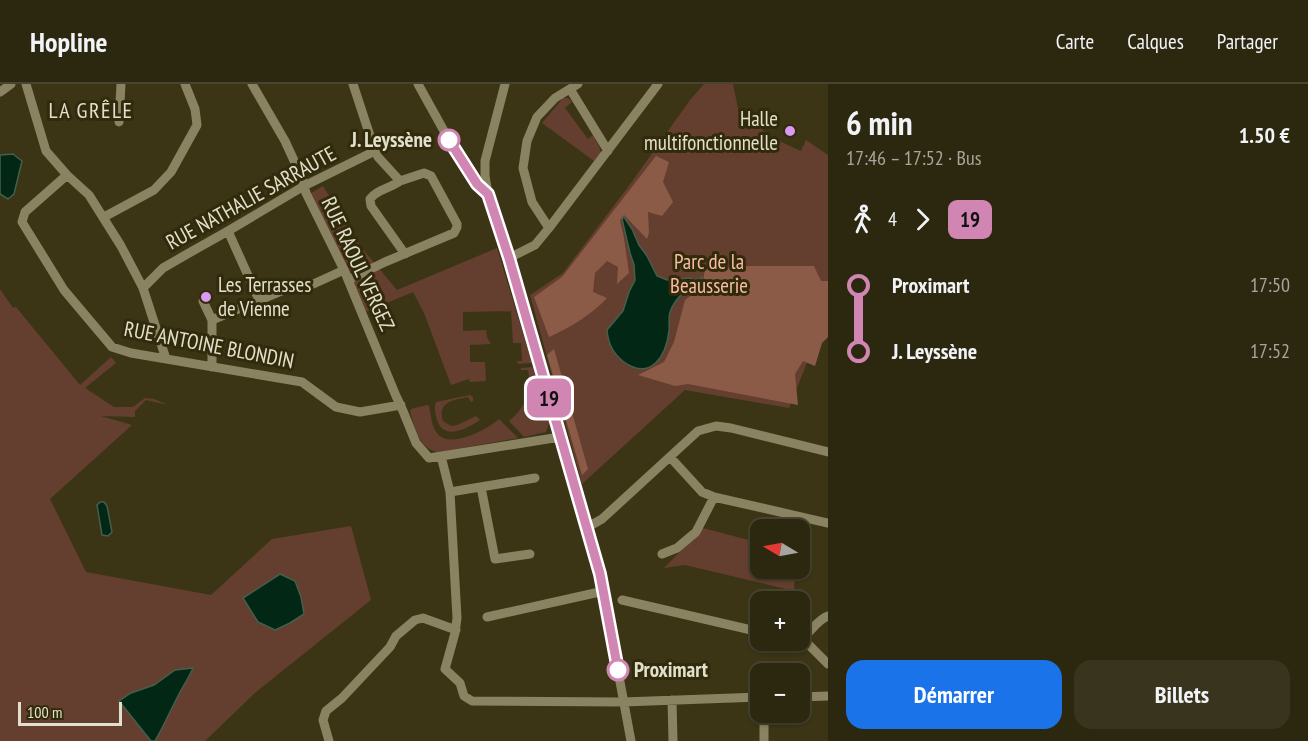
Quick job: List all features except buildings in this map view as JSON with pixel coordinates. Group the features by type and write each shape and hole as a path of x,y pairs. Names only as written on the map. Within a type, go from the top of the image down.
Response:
{"street":[{"path":"0,92 10,84"},
{"path":"26,84 46,151 89,195 121,246 143,288 166,359"},
{"path":"119,122 121,84"},
{"name":"RUE RAOUL VERGEZ","path":"252,84 285,141 302,178 306,193 346,275 416,443 429,458 441,456"},
{"path":"354,84 375,151 400,181"},
{"path":"418,84 449,140 477,184 488,194"},
{"path":"504,84 485,161 488,194 509,258 604,595 631,741"},
{"path":"509,258 535,245 658,84"},
{"path":"104,217 154,190 171,172 196,125 195,109 187,85"},
{"path":"549,228 532,202 523,168 527,141 537,117 555,98 574,87 608,151"},
{"name":"RUE NATHALIE SARRAUTE","path":"143,288 163,268 304,186 375,151"},
{"path":"309,286 405,254 454,233 458,227 457,224 430,176 424,173 373,194 370,199 371,206 405,254"},
{"path":"470,173 485,176"},
{"name":"RUE ANTOINE BLONDIN","path":"67,175 25,212 22,222 64,290 112,347 130,353 302,382 336,407 360,412 401,405"},
{"path":"228,231 259,300"},
{"path":"212,320 291,287"},
{"path":"203,302 212,320 212,367"},
{"path":"586,528 602,519 698,431 716,426 731,428 828,452"},
{"path":"560,437 441,456 450,492 457,618 445,669 460,682 464,696 472,702 623,702 750,697"},
{"path":"670,457 702,492 714,497 828,523"},
{"path":"450,492 535,478"},
{"path":"481,487 495,559 530,554"},
{"path":"662,554 677,548 696,532 714,497"},
{"path":"487,617 604,595 750,630"},
{"path":"607,610 622,600"},
{"path":"810,632 818,621 828,616"},
{"path":"328,739 323,720 326,711 342,698 390,647 402,630 415,620 423,618 456,630"},
{"path":"810,647 828,664"},
{"path":"810,696 828,696"},
{"path":"672,700 673,741"},
{"path":"764,723 764,741"}],"green space":[{"name":"Parc de la Beausserie","path":"704,84 733,84 739,113 755,119 766,135 801,151 806,140 828,155 828,331 816,340 789,408 685,390 582,484 530,295 563,273"},
{"path":"563,98 568,98 572,102 565,108 588,139 593,135 599,146 601,153 594,161 542,123"},
{"path":"656,156 669,162 663,182 673,202 662,216 648,212 647,239 624,215 620,220 629,273 617,284 618,267 607,261 595,273 593,292 607,298 580,320 549,337 534,297 562,277"},
{"path":"323,186 361,247 397,290 497,248 532,363 518,364 517,361 522,361 521,343 513,343 511,311 463,312 463,331 486,330 491,344 470,345 470,362 485,362 486,381 470,382 469,379 451,385 424,313 413,292 365,312 311,193"},
{"path":"814,266 821,281 828,281 828,337 822,343 815,366 803,361 795,374 798,405 688,384 675,386 638,375 664,362 674,342 685,300 702,287 705,269"},
{"path":"0,289 13,308 16,307 80,385 111,357 116,363 85,388 114,407 133,407 145,398 168,405 146,400 135,411 135,417 101,416 132,425 50,499 86,572 211,595 272,539 351,526 371,600 256,692 205,741 0,741"},
{"path":"554,349 588,469 582,475 547,355"},
{"path":"533,367 549,423 546,432 524,437 509,421 523,405 528,392 528,370 521,370 521,368"},
{"path":"470,395 473,397 471,402 468,397 452,401 444,406 443,421 451,426 476,416 480,420 454,432 443,429 436,416 436,402"},
{"path":"427,405 435,430 440,436 448,439 466,437 499,419 518,438 438,452 432,450 418,436 410,411"},
{"path":"703,528 750,540 750,579 795,579 794,591 685,565 664,568"}],"shaded area":[{"path":"13,154 22,161 14,194 8,199 0,194 0,155"},
{"path":"624,217 657,276 667,280 690,278 693,280 701,277 702,279 687,289 675,302 669,314 669,331 661,357 656,363 642,369 620,359 610,344 607,330 623,311 635,280 634,265 622,219"},
{"path":"104,502 107,506 112,532 108,536 102,535 97,505"},
{"path":"280,574 295,581 304,614 275,630 258,622 243,598"},
{"path":"193,668 155,741 151,741 119,701 131,693 154,685 175,670"}],"bus line":[{"name":"19","path":"449,140 477,184 488,194 509,258 600,574 618,670"}],"place":[{"name":"Halle multifonctionnelle","path":"790,131"},
{"name":"J. Leyssène","path":"449,140"},
{"name":"Les Terrasses de Vienne","path":"206,297"},
{"name":"Proximart","path":"618,670"}],"district":[{"name":"LA GRÊLE","path":"91,110"}]}
